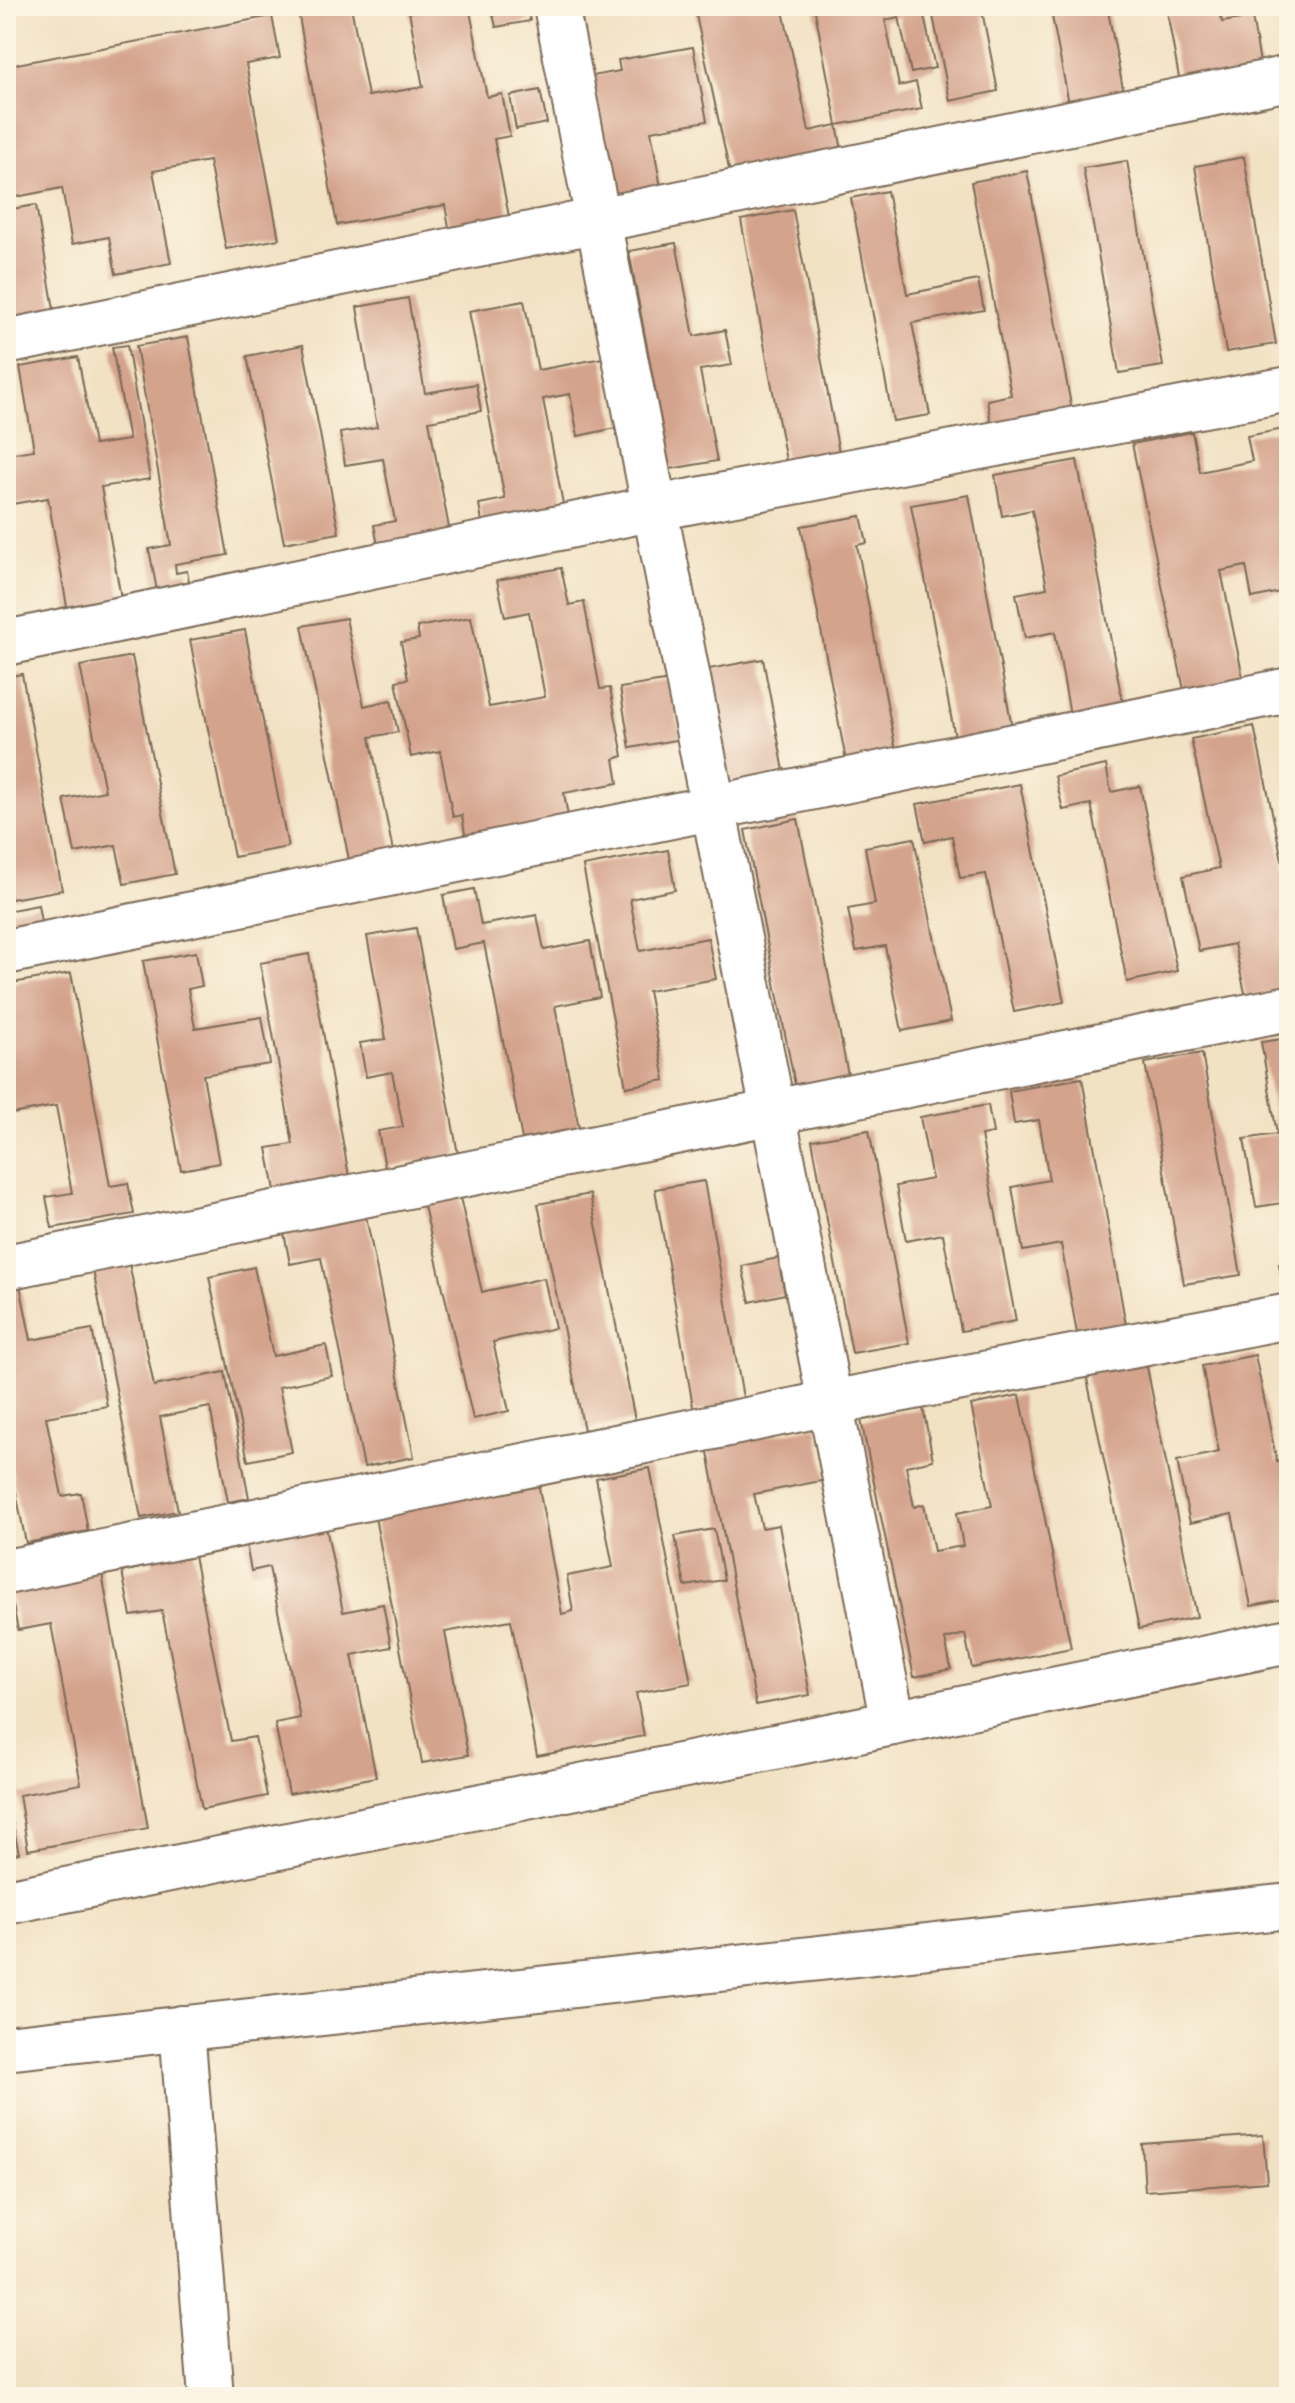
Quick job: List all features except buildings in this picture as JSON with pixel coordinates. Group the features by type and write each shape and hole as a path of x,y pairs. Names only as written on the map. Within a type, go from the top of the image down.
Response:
{"main road":[{"path":"556,6 893,1723"},
{"path":"6,342 1289,78"},
{"path":"6,643 655,508 1289,389"},
{"path":"6,952 1289,690"},
{"path":"6,1267 1289,1008"},
{"path":"6,1572 830,1403 1289,1316"},
{"path":"6,1902 1289,1641"},
{"path":"6,2048 1289,1906"},
{"path":"182,2028 211,2397"}]}
